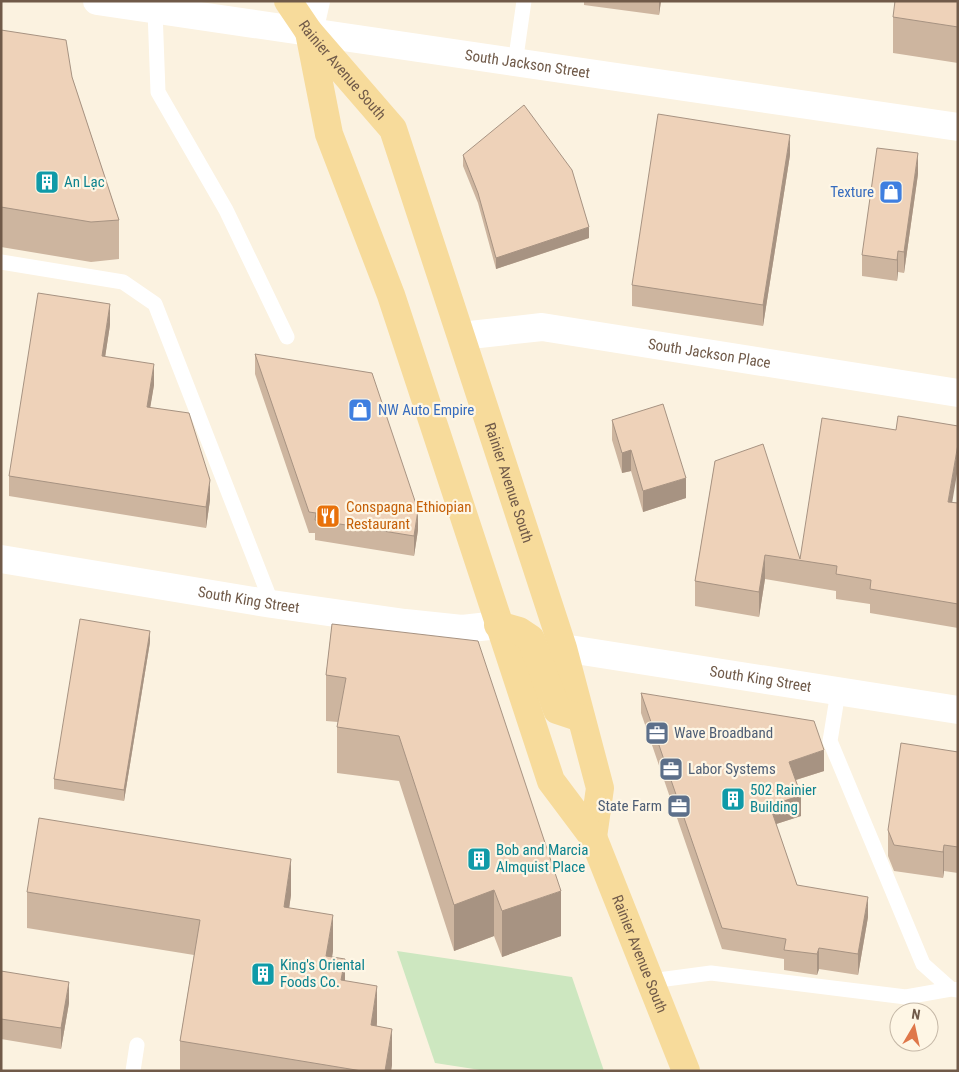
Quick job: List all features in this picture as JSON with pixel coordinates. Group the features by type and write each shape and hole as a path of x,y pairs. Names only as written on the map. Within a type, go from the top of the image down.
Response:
{"main road":[{"path":"288,1 309,32"},
{"name":"Rainier Avenue South","path":"309,32 393,129 563,648 600,788 594,837"},
{"name":"Rainier Avenue South","path":"309,32 329,134 391,295 471,532 498,625 551,781 594,837 686,1071"},
{"path":"498,625 519,631 531,639 557,710 581,718"}],"street":[{"name":"South Jackson Street","path":"97,1 515,64 958,127"},
{"path":"309,32 316,1"},
{"name":"South Jackson Place","path":"461,336 542,327 958,393"},
{"name":"South King Street","path":"1,560 272,604 462,629 498,625"},
{"name":"South King Street","path":"563,648 958,710"}],"lane":[{"path":"515,64 524,1"},
{"path":"155,10 158,92 226,210 287,337"},
{"path":"1,262 123,282 155,304 272,604"},
{"path":"838,692 830,742 923,964 954,990"},
{"path":"651,981 711,973 906,997 954,990"},
{"path":"133,1071 136,1045"}],"green space":[{"path":"397,951 572,977 604,1071 487,1071 435,1063"}],"building":[{"path":"895,1 958,1 958,27 893,17"},
{"name":"An Lạc","path":"1,30 66,40 72,77 119,220 91,222 1,207"},
{"path":"524,105 572,170 589,227 496,258 478,193 463,155"},
{"path":"658,114 790,135 763,305 632,285"},
{"path":"877,148 918,153 904,252 898,251 897,260 862,255"},
{"path":"38,293 110,304 102,356 154,364 147,407 189,413 210,480 206,507 9,476"},
{"path":"255,354 372,373 418,510 414,536 315,520 316,513 309,512"},
{"path":"663,404 686,478 643,491 631,450 622,453 612,420"},
{"path":"898,416 958,426 958,444 948,502 958,503 958,604 870,589 871,580 836,574 837,566 765,555 759,592 695,581 715,461 763,444 800,559 822,418 896,430"},
{"path":"80,619 150,631 124,790 54,779"},
{"name":"Bob and Marcia Almquist Place","path":"332,624 478,641 561,891 502,911 494,890 454,905 399,736 337,727 346,678 326,675"},
{"name":"502 Rainier Building","path":"641,693 814,721 824,750 789,762 801,795 770,806 797,885 868,897 858,954 819,948 817,954 784,950 786,939 722,928"},
{"path":"901,743 958,752 958,847 944,845 943,852 894,845 888,830"},
{"name":"King's Oriental Foods Co.","path":"39,818 291,859 284,907 333,915 326,956 345,959 341,980 377,986 371,1025 392,1029 385,1071 362,1071 180,1041 200,920 27,892"},
{"path":"1,971 69,982 61,1028 1,1019"}],"tram line":[{"path":"179,1 194,1"}],"place":[{"name":"An Lạc","path":"47,182"},
{"name":"Texture","path":"891,192"},
{"name":"NW Auto Empire","path":"360,410"},
{"name":"Conspagna Ethiopian Restaurant","path":"328,516"},
{"name":"Wave Broadband","path":"657,733"},
{"name":"Labor Systems","path":"671,769"},
{"name":"502 Rainier Building","path":"733,799"},
{"name":"State Farm","path":"679,806"},
{"name":"Bob and Marcia Almquist Place","path":"479,859"},
{"name":"King's Oriental Foods Co.","path":"263,974"}]}
